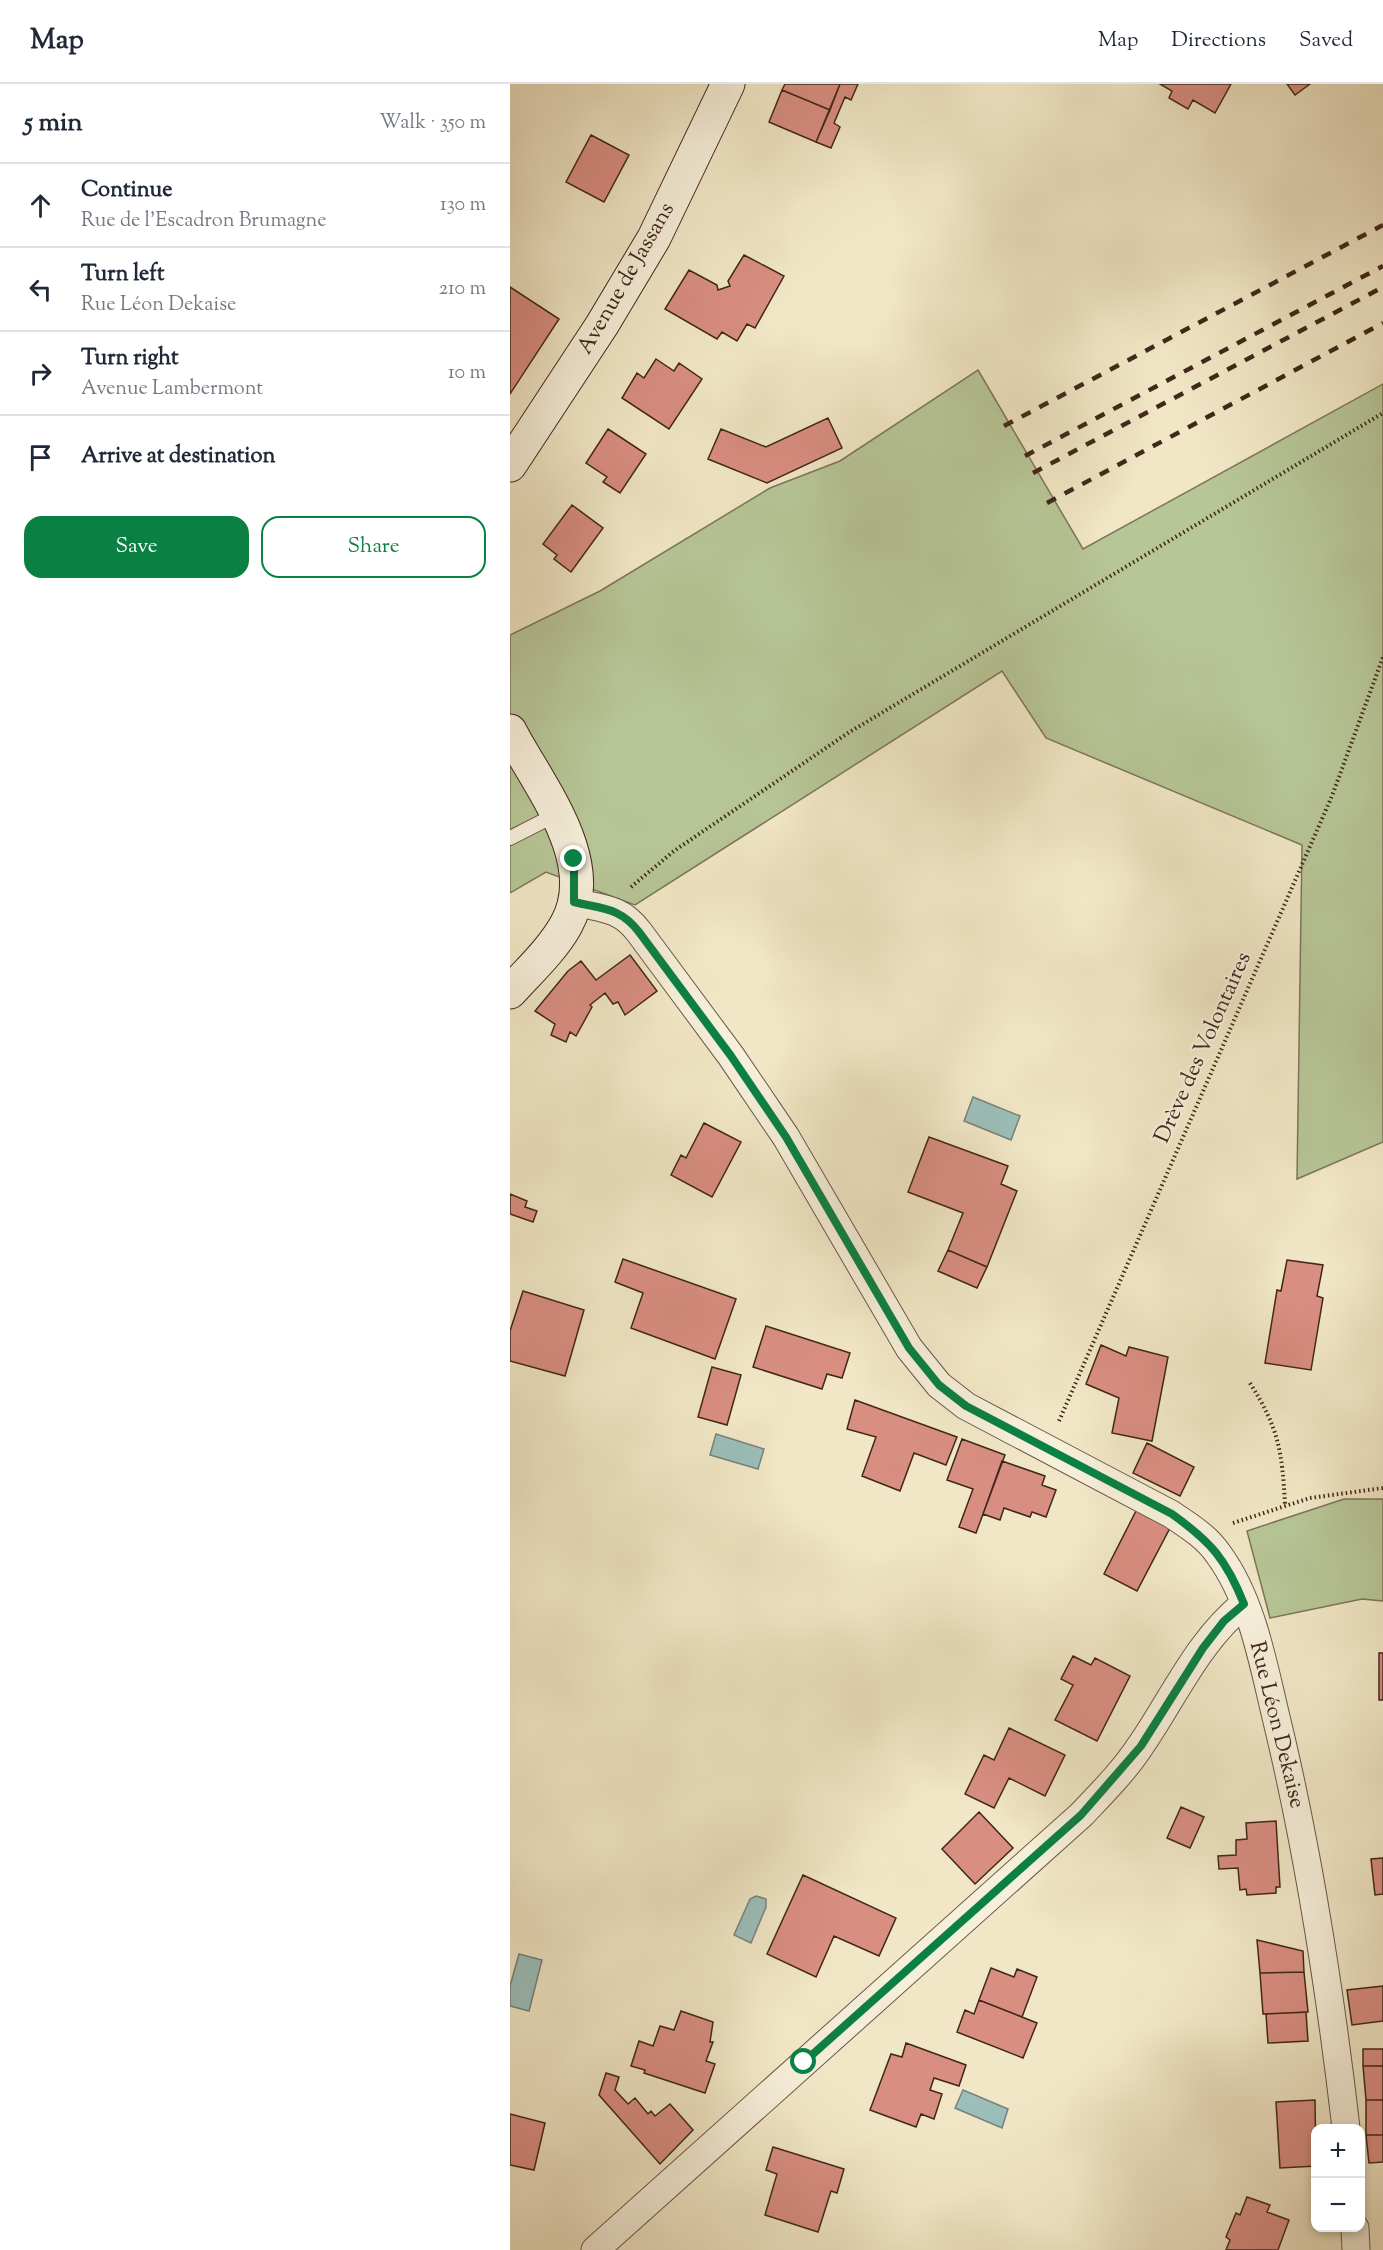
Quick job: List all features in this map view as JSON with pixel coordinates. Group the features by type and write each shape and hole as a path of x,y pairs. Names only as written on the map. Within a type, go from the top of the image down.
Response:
{"street":[{"name":"Avenue de Jassans","path":"510,465 602,325 654,238 728,84"},
{"path":"510,731 557,814 574,859 574,902 566,925 510,992"},
{"name":"Rue Léon Dekaise","path":"574,902 610,908 630,921 743,1074 811,1178 909,1348 939,1385 966,1406 1172,1514 1202,1535 1219,1554 1234,1579 1244,1604 1266,1674 1302,1834 1325,1961 1345,2124"},
{"path":"595,2250 1081,1815 1141,1746 1217,1630 1244,1604"},
{"path":"1355,2232 1356,2250"}],"lane":[{"path":"510,838 557,814"}],"path":[{"path":"610,908 638,879 730,812 848,733 1028,624 1142,560 1383,413"},
{"name":"Drève des Volontaires","path":"1044,1448 1071,1397 1332,796 1383,657"},
{"path":"1250,1383 1267,1409 1281,1450 1285,1504"},
{"path":"1202,1535 1285,1504 1310,1498 1383,1488"}],"green space":[{"path":"978,370 1083,549 1383,384 1383,1142 1297,1179 1302,845 1046,738 1002,671 635,905 546,872 510,893 510,635 600,591 770,488 840,461"},
{"path":"1344,1499 1383,1499 1383,1601 1362,1599 1270,1618 1247,1531"}],"water":[{"path":"973,1097 1020,1116 1011,1140 964,1121"},
{"path":"716,1434 764,1449 758,1469 710,1455"},
{"path":"756,1896 766,1899 766,1907 751,1943 734,1935 750,1899"},
{"path":"519,1954 542,1960 529,2011 510,2006 510,1986"},
{"path":"963,2090 1008,2109 1002,2128 955,2108"}],"building":[{"path":"785,84 840,84 830,110 782,90"},
{"path":"840,84 858,84 851,100 845,97 834,123 840,127 831,148 816,142"},
{"path":"1160,84 1231,84 1215,113 1193,100 1188,109 1169,98 1172,91"},
{"path":"1287,84 1310,84 1295,95"},
{"path":"782,90 830,110 816,142 769,122"},
{"path":"591,135 629,155 604,202 566,182"},
{"path":"744,255 784,276 755,328 747,324 737,341 722,332 717,339 665,309 689,270 717,285 718,290 730,286 728,281"},
{"path":"510,287 559,319 510,394"},
{"path":"656,359 674,371 679,363 702,379 669,429 622,398 637,373 644,378"},
{"path":"828,418 842,448 767,483 708,459 721,429 766,447"},
{"path":"608,429 646,454 620,493 603,482 607,477 586,463"},
{"path":"572,505 603,528 571,572 554,559 557,555 543,544"},
{"path":"630,955 657,991 625,1015 618,1002 613,1004 605,993 590,1005 592,1007 576,1036 570,1032 566,1042 551,1035 555,1024 535,1011 568,971 581,961 596,980"},
{"path":"704,1123 741,1142 712,1197 671,1175 681,1155 686,1158"},
{"path":"929,1137 1008,1166 1001,1184 1017,1191 987,1267 948,1250 963,1213 908,1192"},
{"path":"510,1194 527,1201 525,1207 537,1211 533,1222 510,1214"},
{"path":"948,1250 987,1267 977,1288 938,1271"},
{"path":"623,1259 736,1299 715,1359 631,1328 643,1293 615,1282"},
{"path":"1287,1260 1323,1265 1317,1296 1323,1298 1311,1370 1265,1363 1277,1290 1281,1291"},
{"path":"523,1291 584,1310 565,1376 510,1361 510,1331"},
{"path":"766,1326 850,1353 842,1378 827,1374 822,1389 753,1367"},
{"path":"1101,1345 1126,1356 1129,1347 1168,1357 1152,1441 1112,1433 1119,1398 1086,1384"},
{"path":"712,1367 741,1375 727,1425 698,1417"},
{"path":"855,1400 957,1437 946,1465 914,1453 900,1491 862,1476 876,1437 847,1429"},
{"path":"962,1439 1005,1455 976,1533 959,1527 973,1489 947,1480"},
{"path":"1147,1443 1194,1467 1180,1496 1133,1473"},
{"path":"1002,1461 1045,1476 1042,1485 1056,1490 1046,1517 1032,1512 1030,1517 1004,1508 1000,1520 983,1514"},
{"path":"1137,1509 1171,1526 1137,1591 1104,1574"},
{"path":"1379,1653 1383,1653 1383,1700 1379,1700"},
{"path":"1073,1656 1091,1665 1095,1658 1130,1676 1097,1741 1055,1720 1073,1685 1061,1679"},
{"path":"1009,1728 1065,1755 1045,1796 1009,1778 994,1808 965,1794 984,1755 994,1760"},
{"path":"1181,1807 1204,1817 1190,1848 1167,1838"},
{"path":"979,1812 1013,1848 975,1884 942,1849"},
{"path":"1276,1821 1280,1887 1276,1887 1276,1893 1247,1895 1246,1889 1240,1890 1238,1868 1219,1869 1218,1856 1236,1855 1236,1840 1247,1839 1246,1823"},
{"path":"1383,1858 1383,1894 1375,1895 1371,1859"},
{"path":"803,1875 896,1918 879,1956 834,1936 816,1977 767,1954"},
{"path":"1257,1940 1303,1951 1304,1972 1260,1973"},
{"path":"991,1968 1014,1977 1017,1969 1037,1977 1022,2017 979,2000"},
{"path":"1304,1972 1308,2012 1263,2014 1260,1973"},
{"path":"1383,1986 1383,2021 1352,2025 1347,1990"},
{"path":"979,2000 1037,2023 1023,2058 957,2032 965,2010 974,2014"},
{"path":"681,2011 713,2022 710,2042 713,2042 706,2061 715,2064 705,2093 644,2073 645,2070 631,2066 639,2041 653,2046 660,2026 674,2030"},
{"path":"1306,2012 1308,2041 1268,2043 1266,2014"},
{"path":"906,2043 966,2065 959,2086 934,2078 930,2090 942,2094 934,2119 921,2114 916,2127 870,2110 891,2054 902,2057"},
{"path":"1363,2049 1383,2049 1383,2066 1363,2066"},
{"path":"1363,2066 1383,2066 1383,2100 1366,2100"},
{"path":"606,2073 619,2077 615,2090 628,2104 635,2098 648,2114 651,2111 655,2116 670,2104 693,2130 660,2164 599,2095"},
{"path":"1315,2100 1315,2124 1311,2124 1311,2166 1280,2168 1276,2102"},
{"path":"1366,2100 1383,2100 1383,2135 1366,2135"},
{"path":"510,2114 545,2123 534,2170 510,2165"},
{"path":"1366,2135 1383,2135 1383,2162 1369,2163"},
{"path":"773,2147 844,2169 837,2193 831,2191 818,2232 765,2215 777,2174 766,2170"},
{"path":"1247,2197 1270,2205 1267,2212 1289,2220 1278,2250 1226,2250 1230,2240 1226,2237 1236,2213 1240,2215"}],"railway":[{"path":"1004,426 1383,225"},
{"path":"1025,456 1383,266"},
{"path":"1033,473 1383,287"},
{"path":"1047,503 1383,323"}],"route":[{"path":"574,859 576,876 574,902 593,907 610,908 630,921 639,932 731,1056 786,1137 909,1348 939,1385 966,1406 1172,1514 1202,1535 1219,1554 1234,1579 1244,1604 1224,1621 1203,1648 1141,1746 1081,1815 804,2062"}]}
